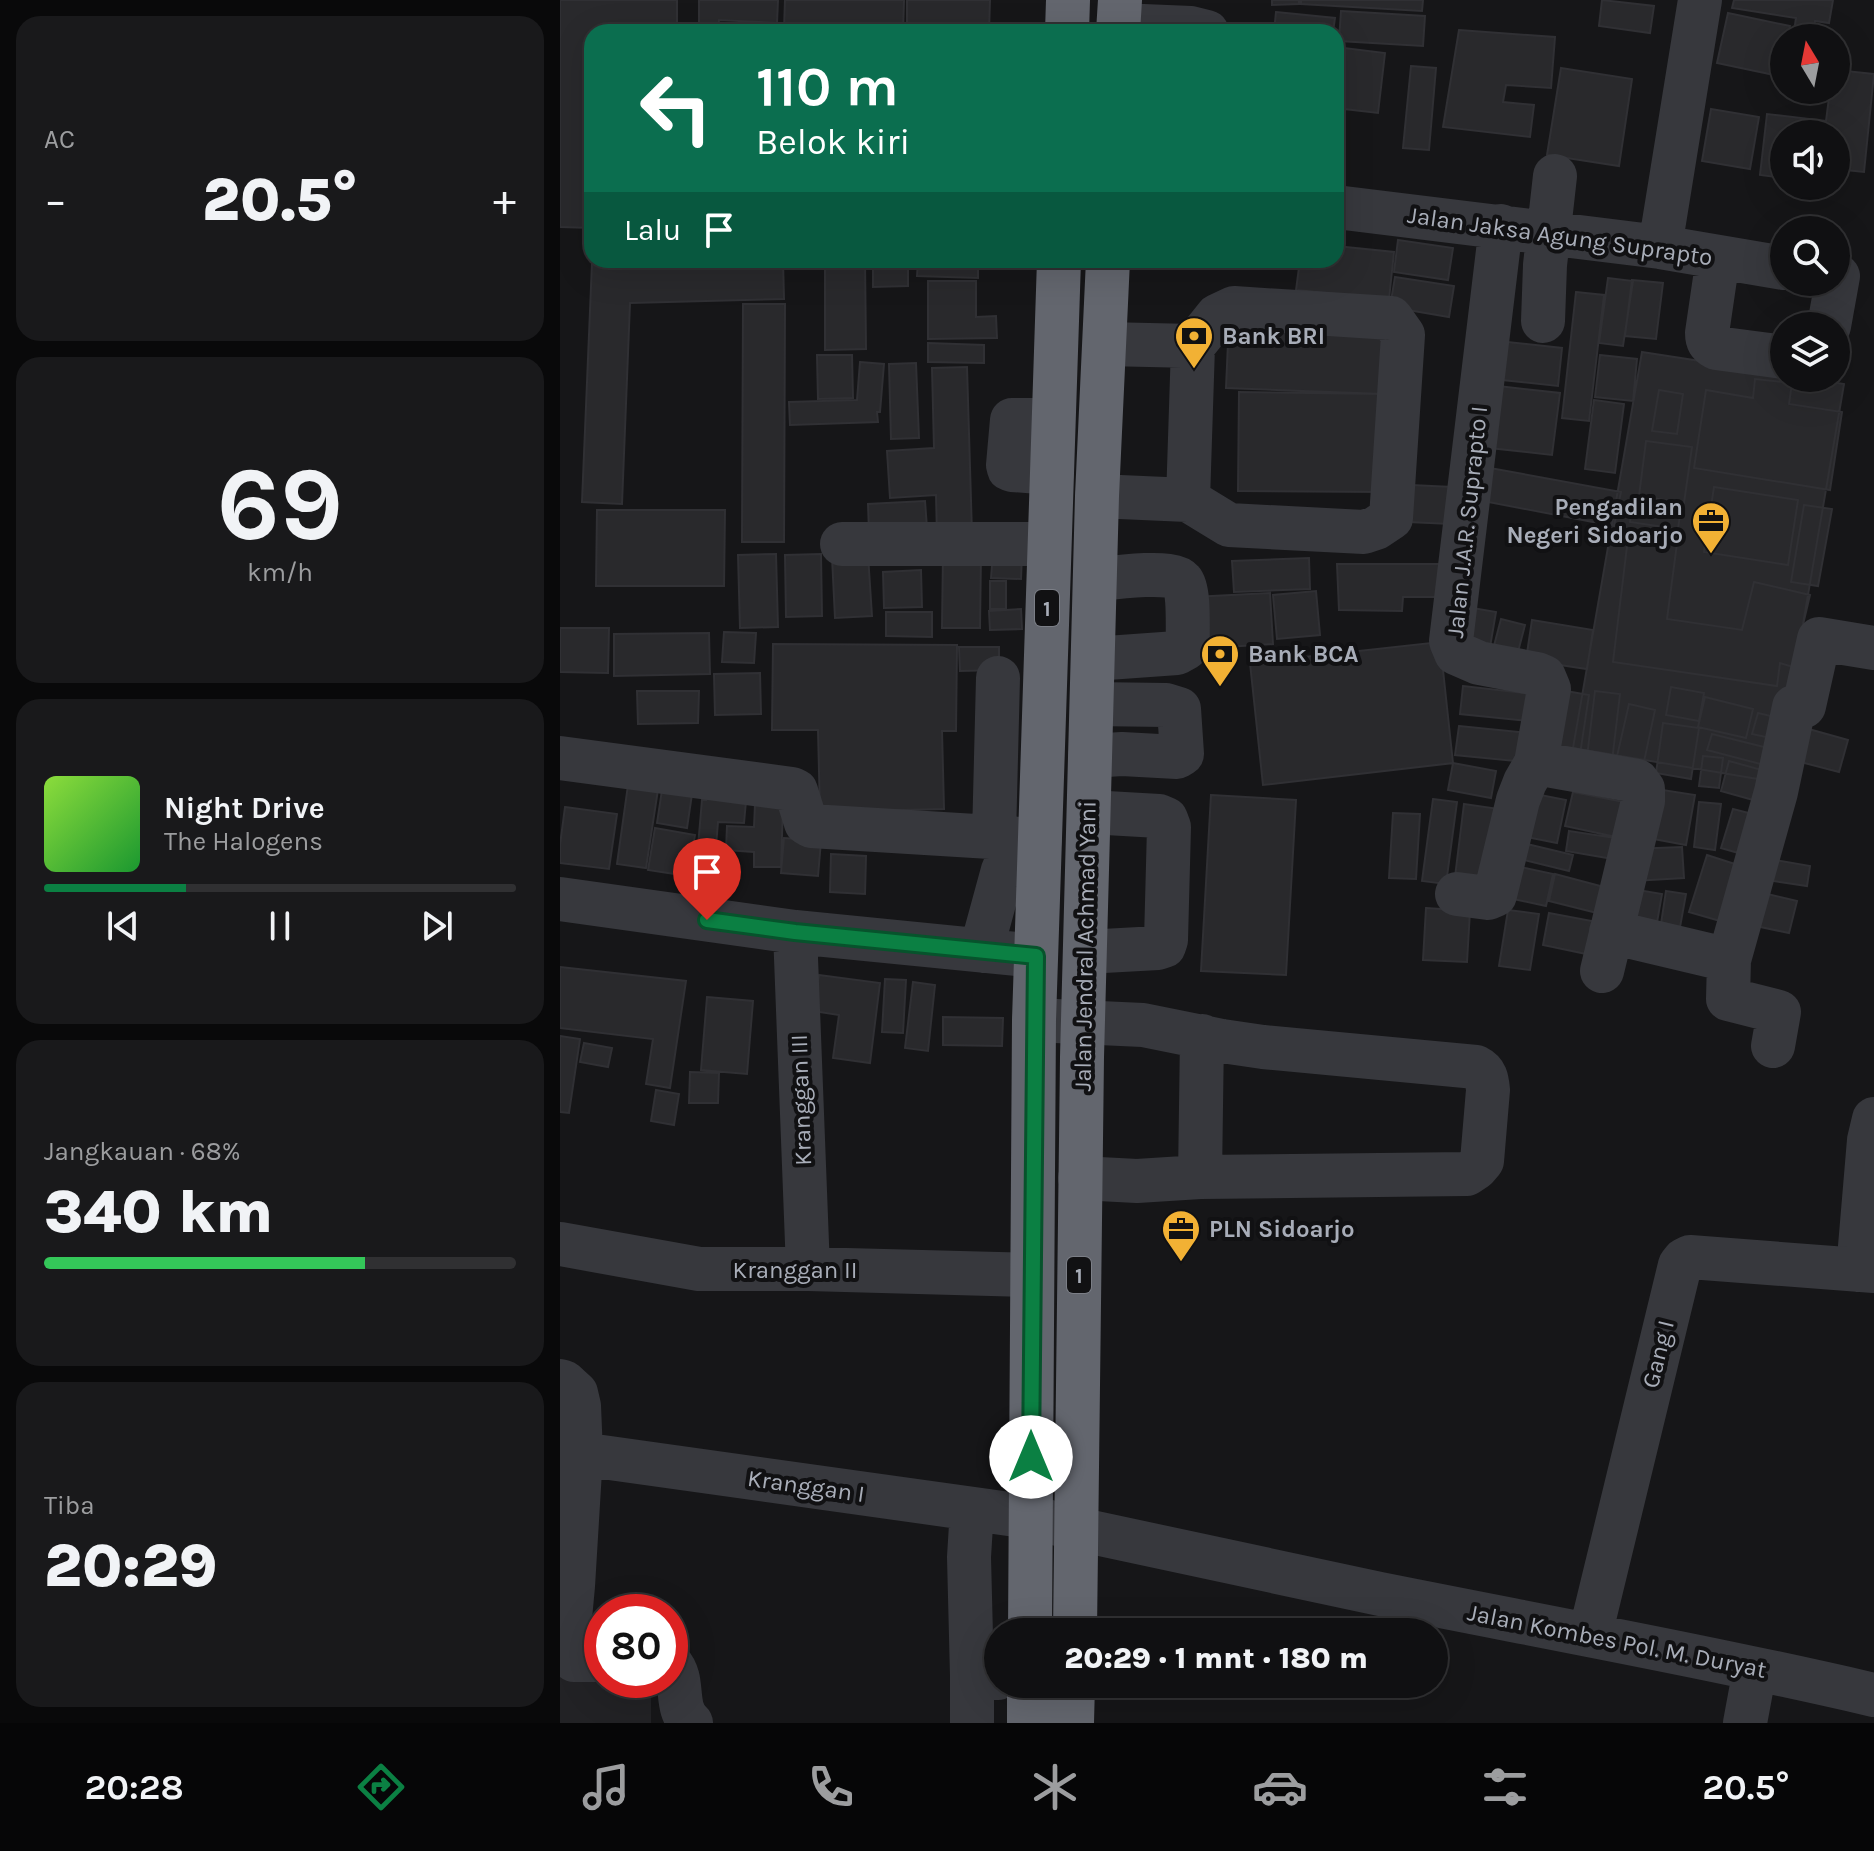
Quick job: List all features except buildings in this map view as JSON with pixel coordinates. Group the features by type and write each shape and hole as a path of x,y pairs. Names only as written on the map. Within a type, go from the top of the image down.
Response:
{"highway":[{"path":"1067,24 1068,0"},
{"name":"Jalan Jendral Achmad Yani","path":"1030,1618 1034,1020 1059,268"},
{"name":"Jalan Jendral Achmad Yani","path":"1075,1618 1083,1021 1097,496 1108,268"},
{"path":"1029,1698 1029,1723"},
{"path":"1072,1723 1073,1698"}],"street":[{"path":"1660,247 1700,0"},
{"path":"1119,19 1159,24"},
{"path":"1543,321 1545,265 1555,176"},
{"name":"Jalan Jaksa Agung Suprapto","path":"1344,208 1660,247 1770,266"},
{"name":"Jalan J.A.R. Suprapto I","path":"1457,894 1488,898 1495,895 1518,800 1536,763 1549,689 1544,677 1537,674 1479,663 1456,653 1451,641 1501,226"},
{"path":"1718,258 1707,340 1716,348 1770,355"},
{"path":"1097,496 1188,500 1229,525 1364,532 1376,528 1391,518 1403,335 1391,318 1234,308 1217,316 1193,346 1188,500"},
{"path":"1105,344 1193,346"},
{"path":"842,544 1049,544"},
{"path":"1093,659 1177,653 1188,644 1186,592 1179,578 1139,575 1095,580"},
{"path":"1726,989 1776,792 1794,707 1804,706 1819,639 1874,648"},
{"path":"994,837 998,678"},
{"path":"1090,756 1177,757 1182,754 1179,709 1166,705 1092,704"},
{"path":"997,725 1044,726"},
{"path":"560,758 792,789 796,791 806,823 811,826 994,837 1040,852"},
{"path":"1536,763 1637,781 1643,789 1643,801 1606,952 1726,989 1779,1012 1773,1046"},
{"path":"1085,952 1164,946 1169,827 1166,819 1159,816 1089,812"},
{"path":"983,951 1003,870 1040,852"},
{"path":"560,899 795,932 1036,956"},
{"name":"Kranggan III","path":"795,932 808,1269"},
{"path":"1034,1020 1143,1025 1263,1047 1476,1067 1483,1071 1488,1090 1482,1161 1467,1174 1200,1177 1137,1181 1080,1178"},
{"path":"1200,1177 1202,1036"},
{"path":"1866,1271 1869,1140 1874,1119"},
{"name":"Kranggan II","path":"560,1244 699,1269 1032,1275"},
{"name":"Gang I","path":"1590,1635 1680,1265 1690,1257 1866,1271"},
{"path":"560,1381 576,1393 579,1406 581,1454 567,1585 566,1645 568,1655 574,1660 584,1660"},
{"name":"Kranggan I","path":"581,1454 972,1509 1031,1538"},
{"path":"972,1509 969,1557 984,1670"},
{"name":"Jalan Kombes Pol. M. Duryat","path":"1031,1538 1077,1529 1874,1695"},
{"path":"969,1557 1031,1538"},
{"path":"1745,1723 1755,1669"},
{"path":"972,1723 984,1681"},
{"path":"682,1698 684,1715 691,1723"}],"shaded area":[{"path":"560,1669 584,1675 584,1698 651,1698 651,1723 560,1723"}],"place":[{"name":"Bank BRI","path":"1194,370"},
{"name":"Pengadilan Negeri Sidoarjo","path":"1711,555"},
{"name":"Bank BCA","path":"1220,688"},
{"name":"PLN Sidoarjo","path":"1181,1263"}],"route":[{"path":"707,920 1036,956 1031,1457"}]}
